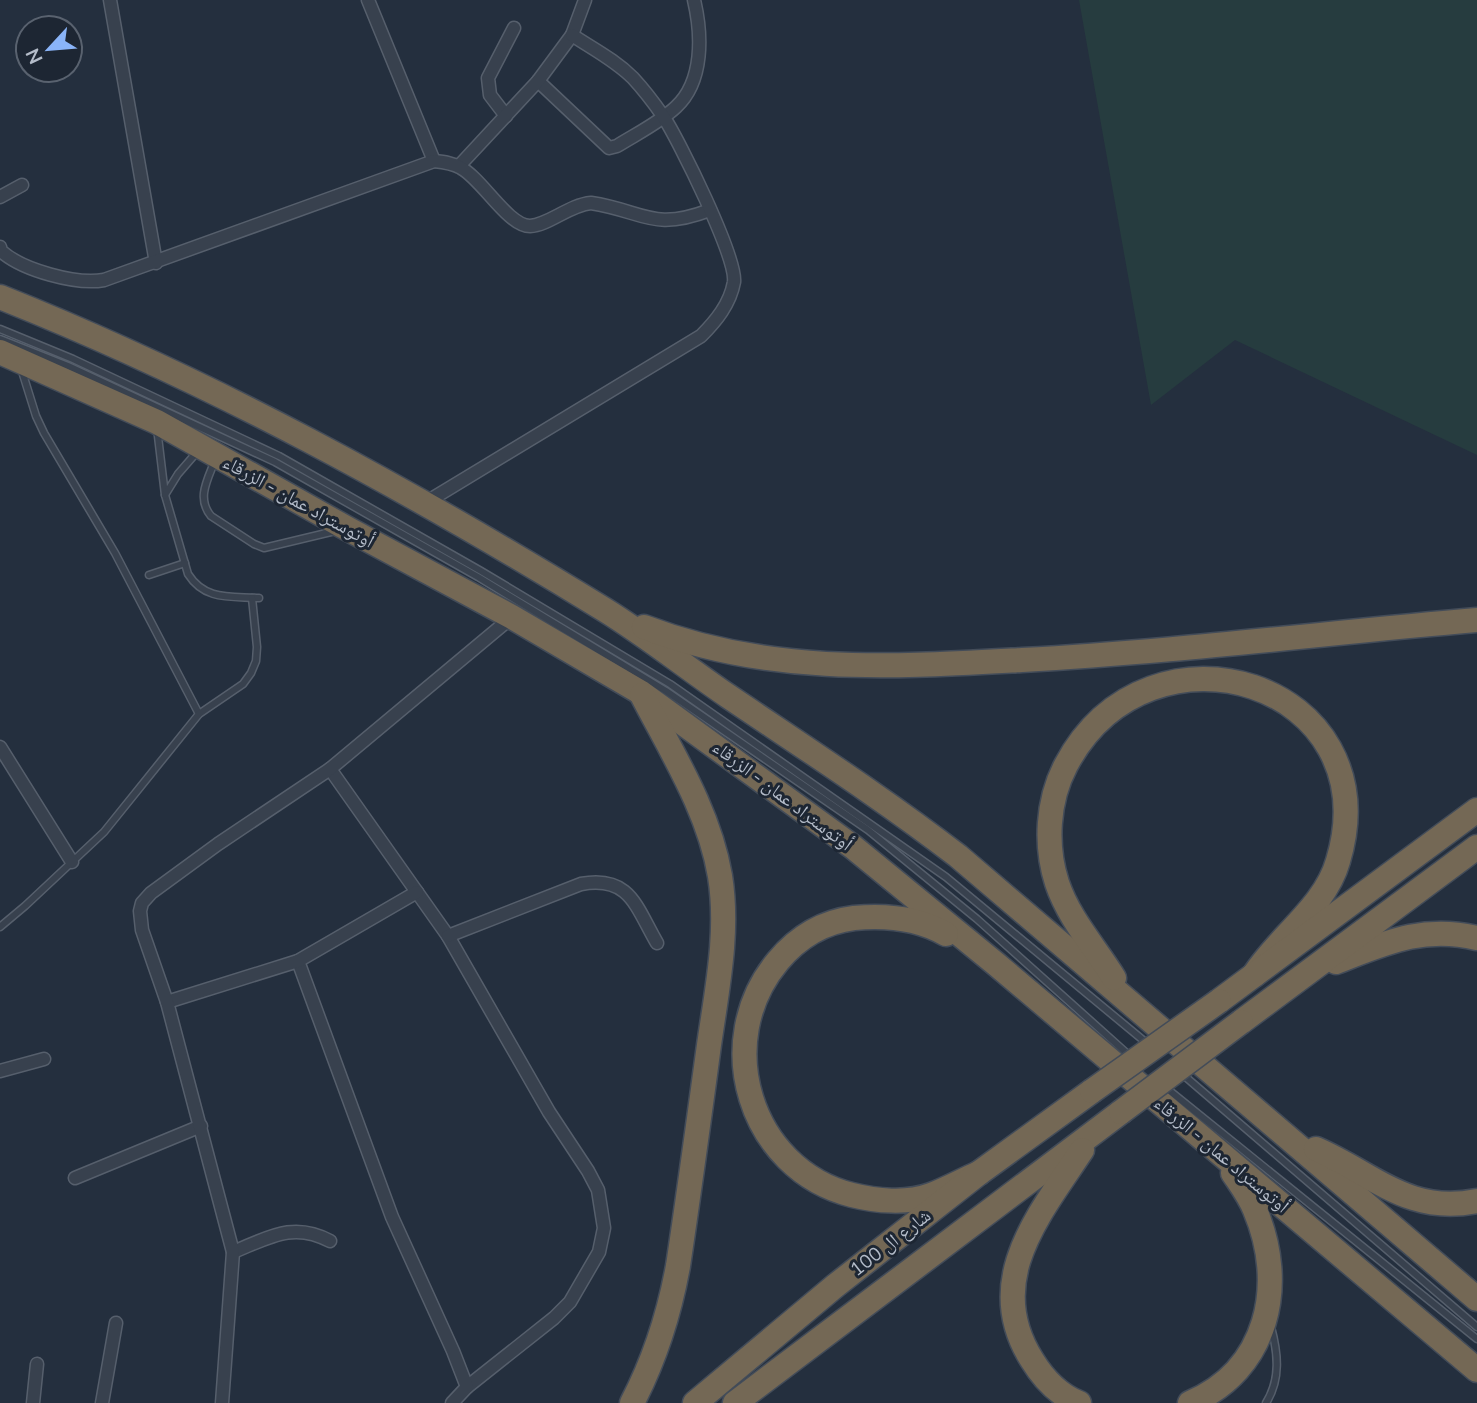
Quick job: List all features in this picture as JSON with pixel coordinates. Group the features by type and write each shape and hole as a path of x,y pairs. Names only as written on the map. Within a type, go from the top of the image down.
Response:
{"highway":[{"path":"0,297 180,376 288,429 425,503 607,611 918,825 958,856 1477,1299"},
{"name":"أوتوستراد عمان - الزرقاء","path":"9,356 157,422 512,617 640,692 853,847 1217,1149 1477,1370"},
{"path":"607,611 687,642 729,653 814,665 857,666 1065,658 1477,620"},
{"path":"1125,997 1066,904 1057,883 1049,838 1055,793 1073,752 1102,718 1140,693 1166,683 1194,678 1222,679 1249,685 1275,695 1298,711 1317,731 1333,754 1344,790 1346,827 1338,863 1322,896 1278,942 1254,975"},
{"path":"632,1403 659,1343 671,1305 719,976 723,926 720,875 707,827 698,804 640,692"},
{"name":"شارع ال 100","path":"695,1403 835,1286 979,1172 1219,1001 1477,810"},
{"name":"شارع ال 100","path":"735,1403 1477,847"},
{"path":"979,1172 930,1196 896,1200 843,1193 810,1179 774,1143 757,1113 747,1080 744,1046 747,1019 754,998 773,967 799,939 831,922 866,917 921,922 996,964"},
{"path":"1306,973 1404,937 1430,932 1457,933 1477,938"},
{"path":"1079,1403 1052,1386 1025,1350 1017,1328 1013,1304 1014,1281 1018,1257 1027,1235 1092,1136"},
{"path":"1293,1140 1331,1155 1402,1195 1438,1204 1477,1201"},
{"path":"1189,1403 1217,1389 1241,1368 1258,1340 1268,1290 1267,1255 1256,1212 1217,1149"}],"street":[{"path":"110,0 156,263"},
{"path":"368,0 435,161"},
{"path":"459,166 538,81 572,35 585,0"},
{"path":"538,81 609,148 617,146 664,117 686,96 699,54 694,0"},
{"path":"506,116 490,94 488,78 514,28"},
{"path":"425,503 701,336 718,320 729,300 734,280 730,256 664,117 633,79 612,60 572,35"},
{"path":"0,247 1,251 11,258 61,278 81,282 104,280 435,161 459,166 475,178 516,221 527,226 543,222 580,204 591,203 657,221 686,219 710,210"},
{"path":"0,197 22,185"},
{"path":"222,1403 233,1252 167,1002 142,930 142,903 166,880 330,769 512,617"},
{"path":"0,747 72,862"},
{"path":"330,769 448,936 549,1112 589,1171 598,1191 604,1228 599,1252 570,1302 555,1318 467,1387 452,1403"},
{"path":"448,936 581,884 600,881 615,884 624,891 657,943"},
{"path":"167,1002 298,961 417,892"},
{"path":"298,961 392,1217 467,1387"},
{"path":"0,1071 44,1059"},
{"path":"75,1178 201,1126"},
{"path":"233,1252 287,1231 302,1230 330,1241"},
{"path":"102,1403 116,1322"},
{"path":"33,1403 37,1364"}],"lane":[{"path":"0,329 73,359 279,456 481,571 670,684 946,877 1159,1054"},
{"path":"0,338 68,366 275,462 478,577 666,691 868,830 977,919 1139,1064"},
{"path":"9,356 44,433 116,553 199,714"},
{"path":"0,927 104,832 199,714 243,684 256,661 255,598 223,597 203,590 194,583 185,564 165,495 157,422"},
{"path":"165,495 178,474 209,450"},
{"path":"209,450 203,497 206,511 254,544 269,548 348,529"},
{"path":"149,575 185,564"},
{"path":"1170,1063 1477,1328"},
{"path":"1149,1073 1477,1339"},
{"path":"1265,1308 1277,1359 1276,1379 1266,1403"}],"green space":[{"path":"1079,0 1477,0 1477,455 1235,340 1151,405"}]}
